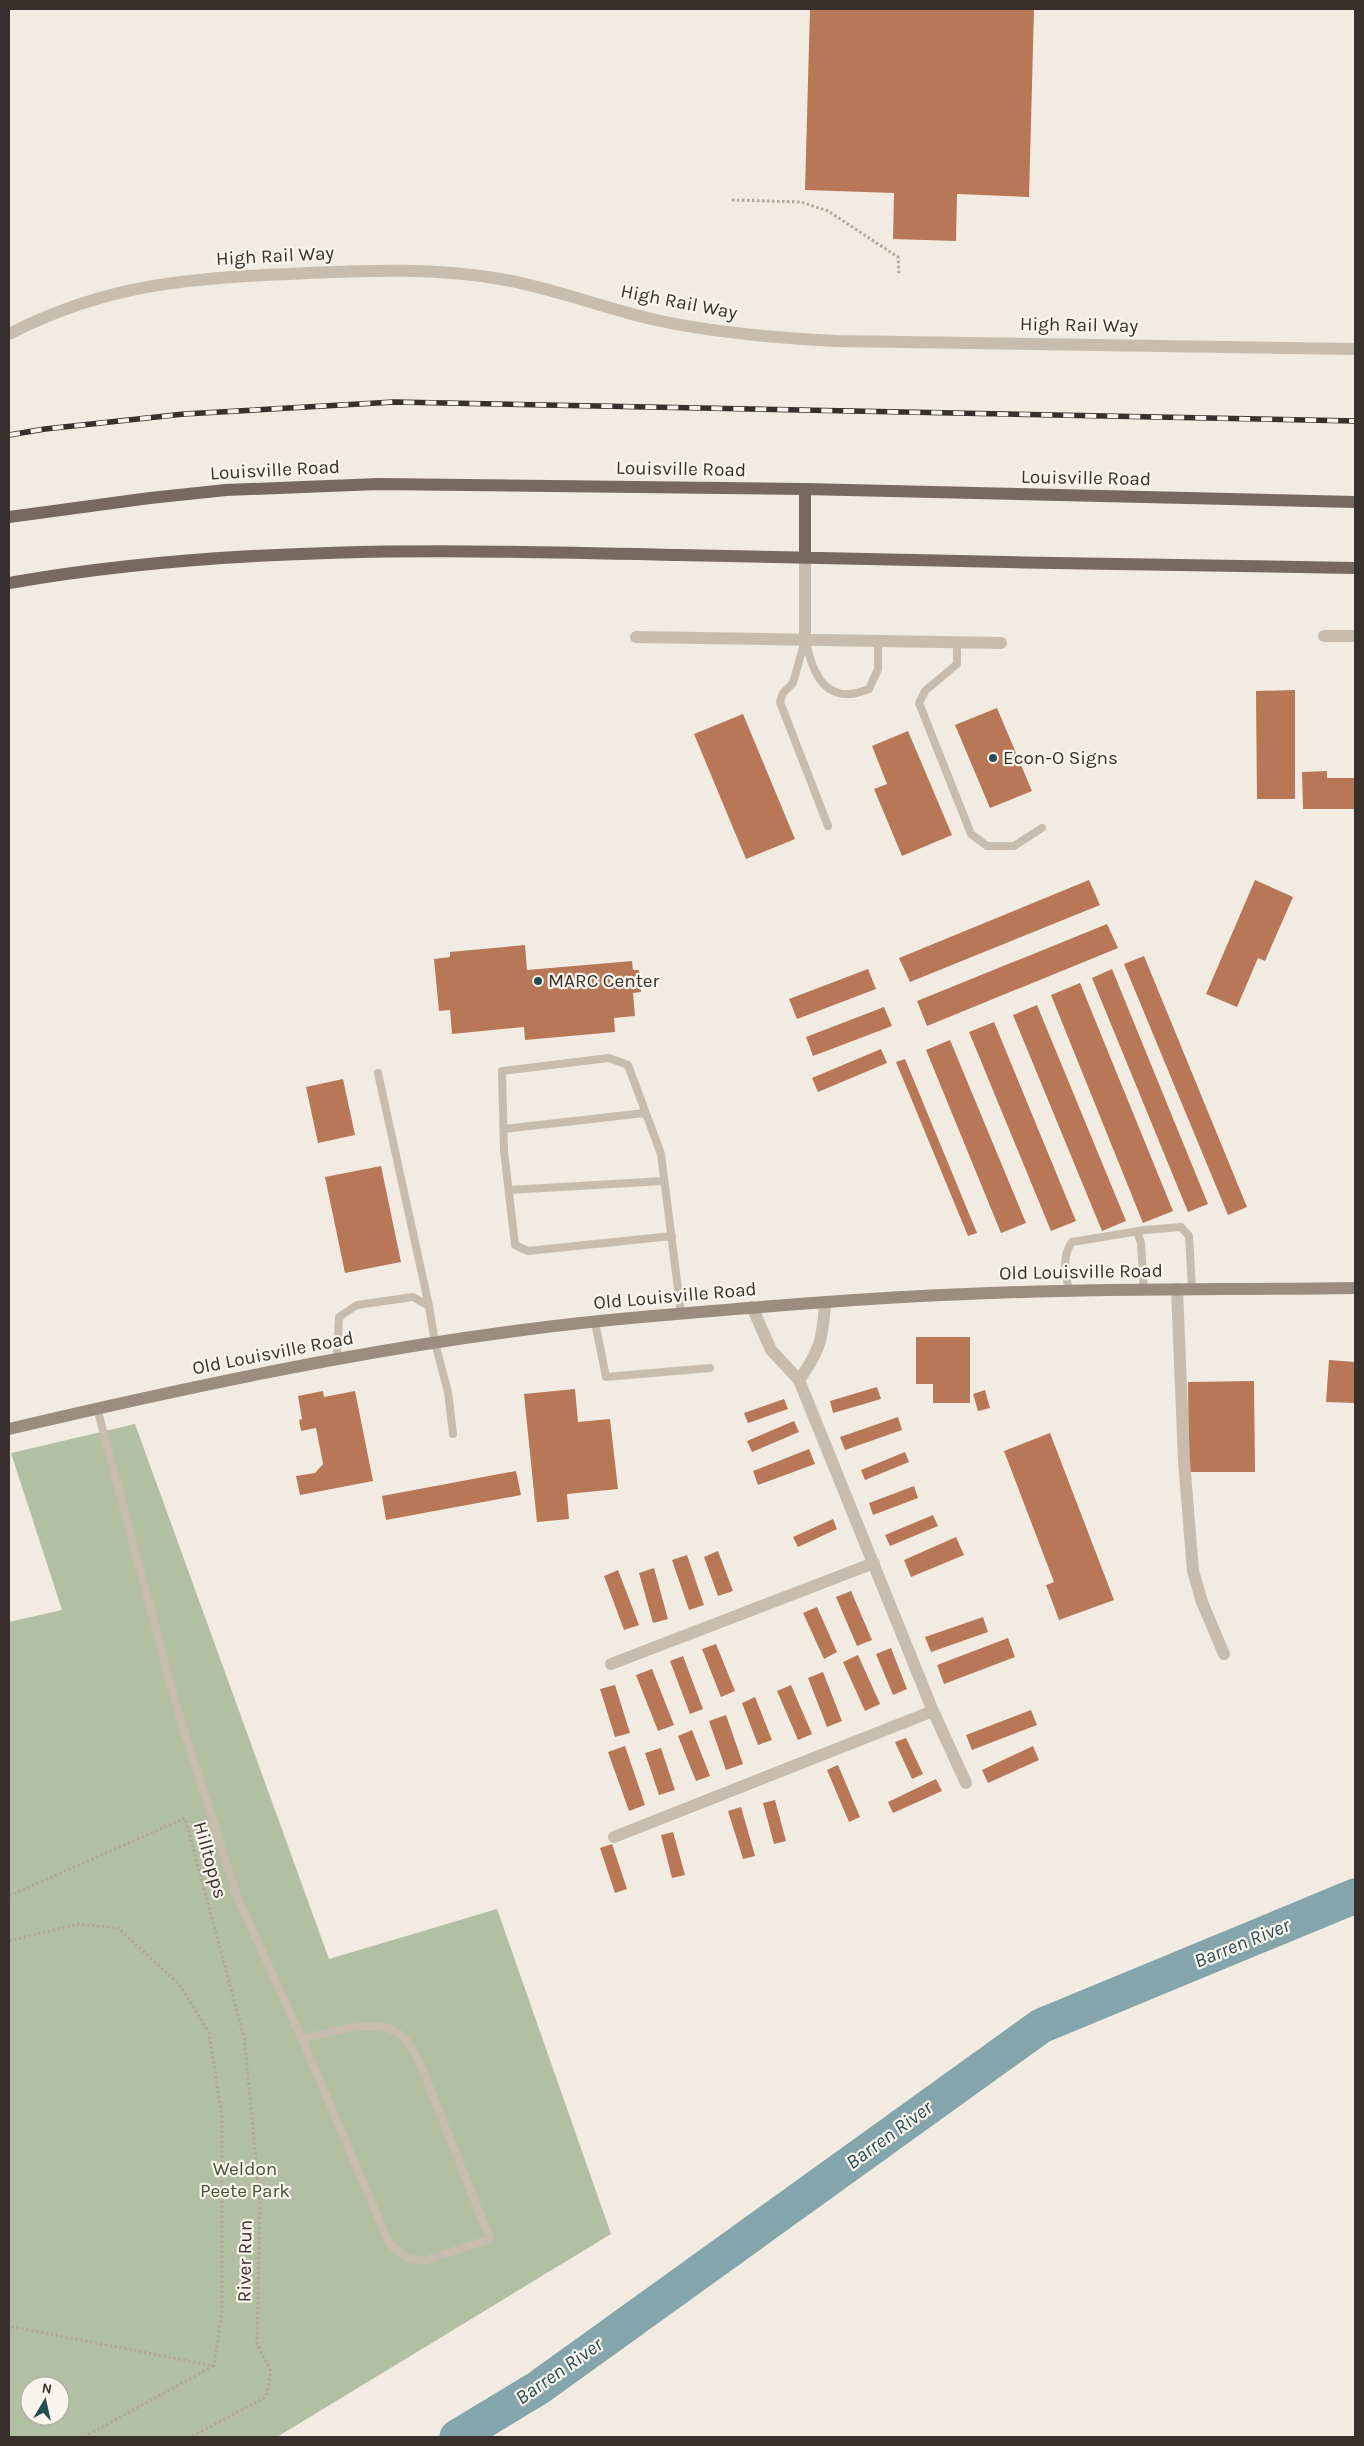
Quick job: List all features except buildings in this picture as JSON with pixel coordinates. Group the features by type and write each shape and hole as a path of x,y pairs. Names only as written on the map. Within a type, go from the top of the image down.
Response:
{"main road":[{"name":"Louisville Road","path":"9,517 150,498 302,486 454,484 805,489 1355,502"},
{"path":"805,489 805,558"},
{"path":"9,583 145,565 248,556 343,552 478,551 1355,568"}],"street":[{"name":"High Rail Way","path":"9,334 54,312 86,300 157,284 232,276 406,271 447,272 502,279 657,320 760,336 837,341 1355,349"},
{"path":"805,558 805,640"},
{"path":"1324,636 1355,636"},
{"path":"636,637 1001,642"},
{"name":"Old Louisville Road","path":"9,1429 187,1388 337,1359 595,1322 752,1307 966,1294 1177,1289 1355,1288"},
{"path":"1177,1289 1184,1461 1193,1571 1202,1602 1224,1654"},
{"path":"799,1380 814,1358 823,1335 825,1302"},
{"path":"752,1307 771,1350 799,1380 933,1711 966,1783"},
{"path":"611,1664 874,1563"},
{"path":"614,1837 933,1711"}],"lane":[{"path":"805,640 810,665 826,688 848,695 869,689 878,669 878,641"},
{"path":"805,640 793,682 783,693 780,702 828,826"},
{"path":"957,642 957,664 925,690 919,703 971,834 987,846 1014,846 1042,828"},
{"path":"672,1236 528,1251 515,1245 504,1129 502,1071 609,1058 628,1065 661,1154 672,1236 681,1313"},
{"path":"378,1073 429,1306 435,1344 448,1392 453,1434"},
{"path":"504,1129 645,1113"},
{"path":"509,1190 664,1181"},
{"path":"1069,1291 1065,1251 1072,1242 1137,1231 1181,1227 1189,1236 1192,1289"},
{"path":"1137,1231 1141,1243 1144,1290"},
{"path":"337,1359 339,1317 357,1305 413,1298 429,1306"},
{"path":"595,1322 606,1376 710,1368"},
{"path":"97,1408 177,1708 237,1896 302,2039 389,2243 406,2258 423,2261 490,2239 419,2060 401,2034 384,2027 360,2026 302,2039"}],"path":[{"path":"732,200 801,202 828,211 898,257 899,275"},
{"name":"Hilltopps","path":"9,1896 185,1818 244,2037"},
{"path":"9,1941 78,1924 118,1928 180,1986 209,2033 222,2117 222,2310 214,2366"},
{"name":"River Run","path":"191,2437 266,2397 271,2371 257,2344 260,2200 244,2037"},
{"path":"9,2326 214,2366"},
{"path":"84,2437 214,2366"}],"green space":[{"name":"Weldon Peete Park","path":"135,1424 329,1959 497,1909 611,2234 277,2437 9,2437 9,1622 62,1610 11,1453"}],"waterway":[{"name":"Barren River","path":"457,2437 538,2388 1041,2026 1355,1896"}],"railway":[{"path":"9,435 45,429 184,414 394,402 1355,421"}],"place":[{"name":"Econ-O Signs","path":"993,758"},
{"name":"MARC Center","path":"538,981"}]}
